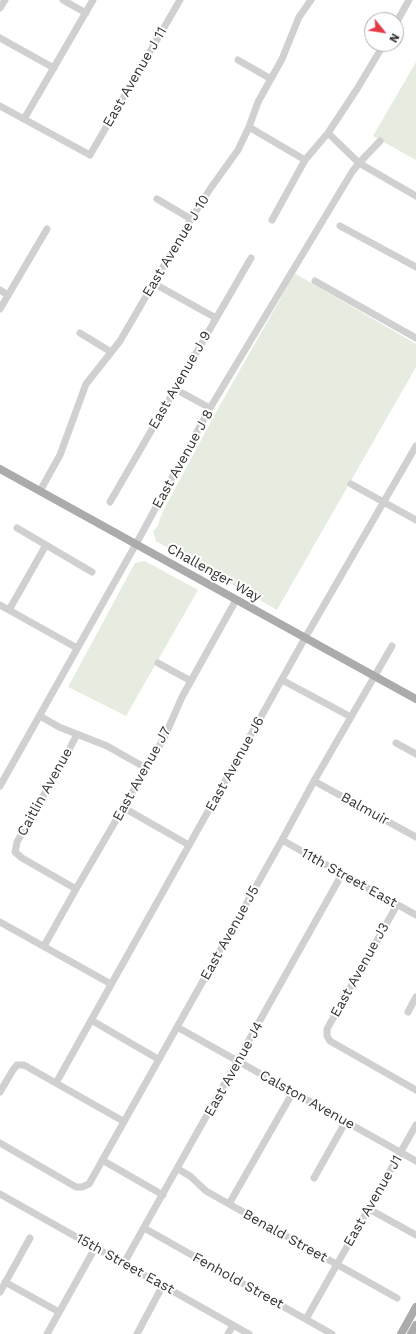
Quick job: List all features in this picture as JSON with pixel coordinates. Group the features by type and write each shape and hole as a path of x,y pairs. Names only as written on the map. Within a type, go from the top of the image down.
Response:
{"main road":[{"name":"Challenger Way","path":"0,469 416,699"},
{"path":"401,1334 416,1307"},
{"path":"411,1334 416,1325"}],"street":[{"path":"0,8 5,0"},
{"path":"63,0 86,13"},
{"path":"0,106 24,119 93,0"},
{"name":"East Avenue J 10","path":"40,491 60,455 86,384 120,341 191,219 238,150 249,127 258,102 282,59 299,18 311,0"},
{"path":"402,12 409,0"},
{"name":"East Avenue J 11","path":"24,119 90,155 177,1"},
{"path":"0,38 54,68"},
{"path":"272,220 305,160 328,133 358,89 379,52"},
{"path":"238,60 271,79"},
{"path":"249,127 305,160"},
{"path":"328,133 359,163 416,196"},
{"name":"East Avenue J 8","path":"0,785 136,544 210,408 359,163 380,141"},
{"path":"157,199 191,219"},
{"path":"340,226 416,267"},
{"path":"0,309 47,228"},
{"name":"East Avenue J 9","path":"110,502 251,258"},
{"path":"315,281 416,338"},
{"path":"153,283 216,318"},
{"path":"0,290 8,295"},
{"path":"80,333 111,352"},
{"path":"175,389 210,408"},
{"name":"East Avenue J6","path":"56,1083 305,638 416,446"},
{"path":"352,484 416,520"},
{"path":"16,528 92,572"},
{"path":"9,610 46,545"},
{"name":"East Avenue J7","path":"44,946 165,736 182,697 236,600"},
{"path":"0,606 77,648"},
{"name":"East Avenue J5","path":"0,1143 76,1187 82,1187 89,1184 314,781 392,646"},
{"path":"158,663 191,681"},
{"path":"282,680 351,717"},
{"path":"40,716 60,727 107,746 146,768"},
{"name":"Caitlin Avenue","path":"76,734 67,754 17,842 15,852 22,858 76,889"},
{"path":"396,743 416,754"},
{"name":"Balmuir","path":"314,781 416,837"},
{"path":"124,808 189,845"},
{"name":"11th Street East","path":"282,840 416,915"},
{"name":"East Avenue J4","path":"124,1263 178,1170 342,874"},
{"name":"East Avenue J3","path":"397,905 327,1030 327,1036 330,1041 416,1090"},
{"path":"0,922 111,984"},
{"path":"408,1012 416,997"},
{"path":"91,1020 158,1059"},
{"name":"Calston Avenue","path":"177,1027 416,1161"},
{"path":"0,1092 12,1070 17,1065 24,1065 123,1121"},
{"path":"229,1204 292,1092"},
{"path":"314,1178 346,1122"},
{"name":"East Avenue J1","path":"306,1319 416,1125"},
{"path":"102,1160 163,1195"},
{"name":"Benald Street","path":"178,1170 190,1176 206,1190 229,1204 397,1298"},
{"name":"15th Street East","path":"0,1194 249,1334"},
{"path":"369,1208 416,1235"},
{"name":"Fenhold Street","path":"144,1228 332,1334"},
{"path":"0,1292 30,1238"},
{"path":"47,1334 95,1248"},
{"path":"5,1282 59,1312"},
{"path":"137,1334 163,1286"},
{"path":"228,1334 233,1325"}],"shaded area":[{"path":"416,62 416,160 373,136"},
{"path":"296,274 416,344 416,367 277,610 156,541 153,531 157,527 163,511 220,405 294,275"},
{"path":"145,561 198,590 126,716 68,687 135,563"}]}
